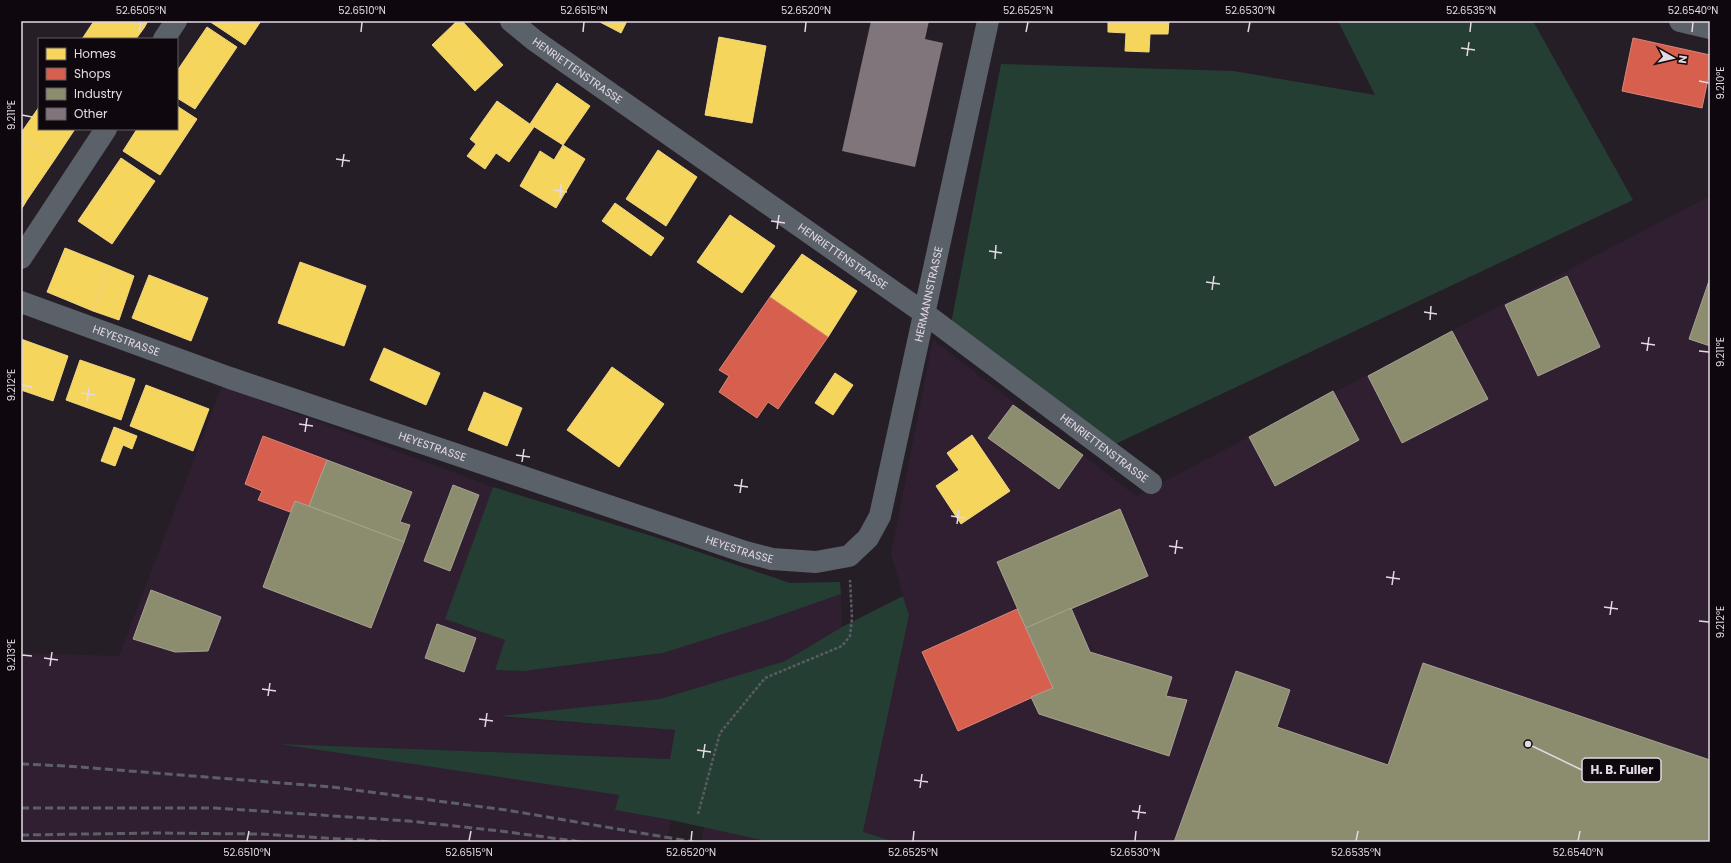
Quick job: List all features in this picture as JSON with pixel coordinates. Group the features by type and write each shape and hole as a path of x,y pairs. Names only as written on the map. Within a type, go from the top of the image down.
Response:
{"street":[{"path":"165,38 176,21"},
{"name":"HENRIETTENSTRASSE","path":"511,21 541,44 924,313 1151,483"},
{"name":"HERMANNSTRASSE","path":"849,556 868,538 880,516 988,21"},
{"path":"1680,21 1710,28"},
{"path":"21,258 105,130"},
{"name":"HEYESTRASSE","path":"21,302 230,378 745,552 772,559 816,562 849,556"}],"path":[{"path":"698,814 720,732 765,678 842,646 850,636 852,606 849,556"}],"shaded area":[{"path":"1706,198 1710,200 1710,842 895,842 863,833 909,615 891,554 933,340 1136,496"},
{"path":"222,386 493,487 446,618 505,640 495,670 524,671 659,654 764,621 841,594 842,627 785,661 660,699 503,717 675,730 670,759 285,744 619,795 615,810 671,820 667,842 21,842 21,653 119,656"},
{"path":"704,826 771,842 701,842"}],"green space":[{"path":"1338,21 1533,21 1633,200 1111,446 950,329 1001,64 1233,71 1375,95"},
{"path":"493,487 658,538 790,583 840,582 841,594 764,621 663,653 524,671 495,670 505,640 445,619"},
{"path":"903,596 909,615 863,832 895,842 771,842 671,820 615,810 619,795 280,744 670,759 675,730 500,716 660,699 785,661 842,627"}],"building: Homes":[{"path":"94,21 134,21 144,28 137,38 83,38"},
{"path":"134,21 148,21 144,28"},
{"path":"209,21 261,21 245,45"},
{"path":"457,21 462,21 503,65 475,91 432,45"},
{"path":"598,21 627,21 621,33"},
{"path":"1108,21 1169,21 1168,34 1150,34 1149,52 1125,51 1126,33 1108,32"},
{"path":"207,27 237,47 195,109 178,99 178,70"},
{"path":"719,37 766,46 752,123 705,115"},
{"path":"557,83 590,106 563,145 530,124"},
{"path":"497,101 534,127 509,162 496,153 485,169 467,156 476,144 470,139"},
{"path":"178,107 197,119 160,175 123,151 136,130 178,130"},
{"path":"38,108 38,130 74,130 55,159 21,136 21,133"},
{"path":"21,136 55,159 27,200 21,196"},
{"path":"563,145 585,159 556,208 520,186 540,151 554,160"},
{"path":"658,150 697,177 666,226 626,199"},
{"path":"121,158 155,181 112,244 78,221"},
{"path":"21,196 27,200 21,210"},
{"path":"615,203 664,238 651,256 602,221"},
{"path":"730,215 775,246 742,293 697,262"},
{"path":"65,248 110,266 93,311 47,292"},
{"path":"802,254 857,291 828,337 770,297"},
{"path":"300,262 366,286 344,346 278,323"},
{"path":"110,266 134,276 119,320 93,311"},
{"path":"149,275 208,298 191,341 132,318"},
{"path":"21,339 68,356 53,401 21,390"},
{"path":"384,348 440,373 426,405 370,380"},
{"path":"80,360 135,379 121,420 66,400"},
{"path":"612,367 664,404 619,467 567,430"},
{"path":"835,373 853,385 833,415 815,403"},
{"path":"146,385 209,409 193,451 130,426"},
{"path":"484,392 522,408 507,446 468,430"},
{"path":"114,427 137,436 132,449 123,445 115,466 101,461"},
{"path":"972,435 1010,491 961,524 936,486 959,470 947,453"}],"building: Shops":[{"path":"1633,38 1710,55 1710,69 1702,108 1622,91"},
{"path":"770,297 828,337 778,409 768,402 757,418 719,392 729,376 719,370"},
{"path":"263,436 327,460 309,506 295,501 290,512 258,500 262,491 245,484"},
{"path":"1017,609 1053,688 958,731 922,652"}],"building: Industry":[{"path":"1567,276 1600,347 1538,376 1505,305"},
{"path":"1710,278 1710,346 1689,339"},
{"path":"1452,331 1488,399 1402,443 1368,376"},
{"path":"1333,391 1359,440 1275,486 1249,437"},
{"path":"1013,405 1083,455 1059,489 988,438"},
{"path":"327,460 412,492 400,522 410,525 404,542 309,506"},
{"path":"453,485 479,495 450,571 424,561"},
{"path":"295,501 404,542 371,628 263,587"},
{"path":"1120,509 1148,576 1026,628 997,562"},
{"path":"151,590 221,617 208,651 175,652 133,639"},
{"path":"1071,608 1090,652 1172,677 1166,696 1187,700 1169,756 1039,714 1031,697 1053,688 1026,628"},
{"path":"437,624 476,638 464,672 425,658"},
{"path":"1423,663 1710,760 1710,842 1174,842 1236,671 1290,690 1277,727 1388,765"}],"building: Other":[{"path":"871,21 929,21 925,39 943,43 915,167 842,151"}],"railway":[{"path":"21,764 67,766 332,787 506,810 694,842"},
{"path":"21,808 215,808 409,821 582,842"},
{"path":"21,835 157,833 259,834 393,842"}],"place":[{"name":"H. B. Fuller","path":"1528,744"}]}
